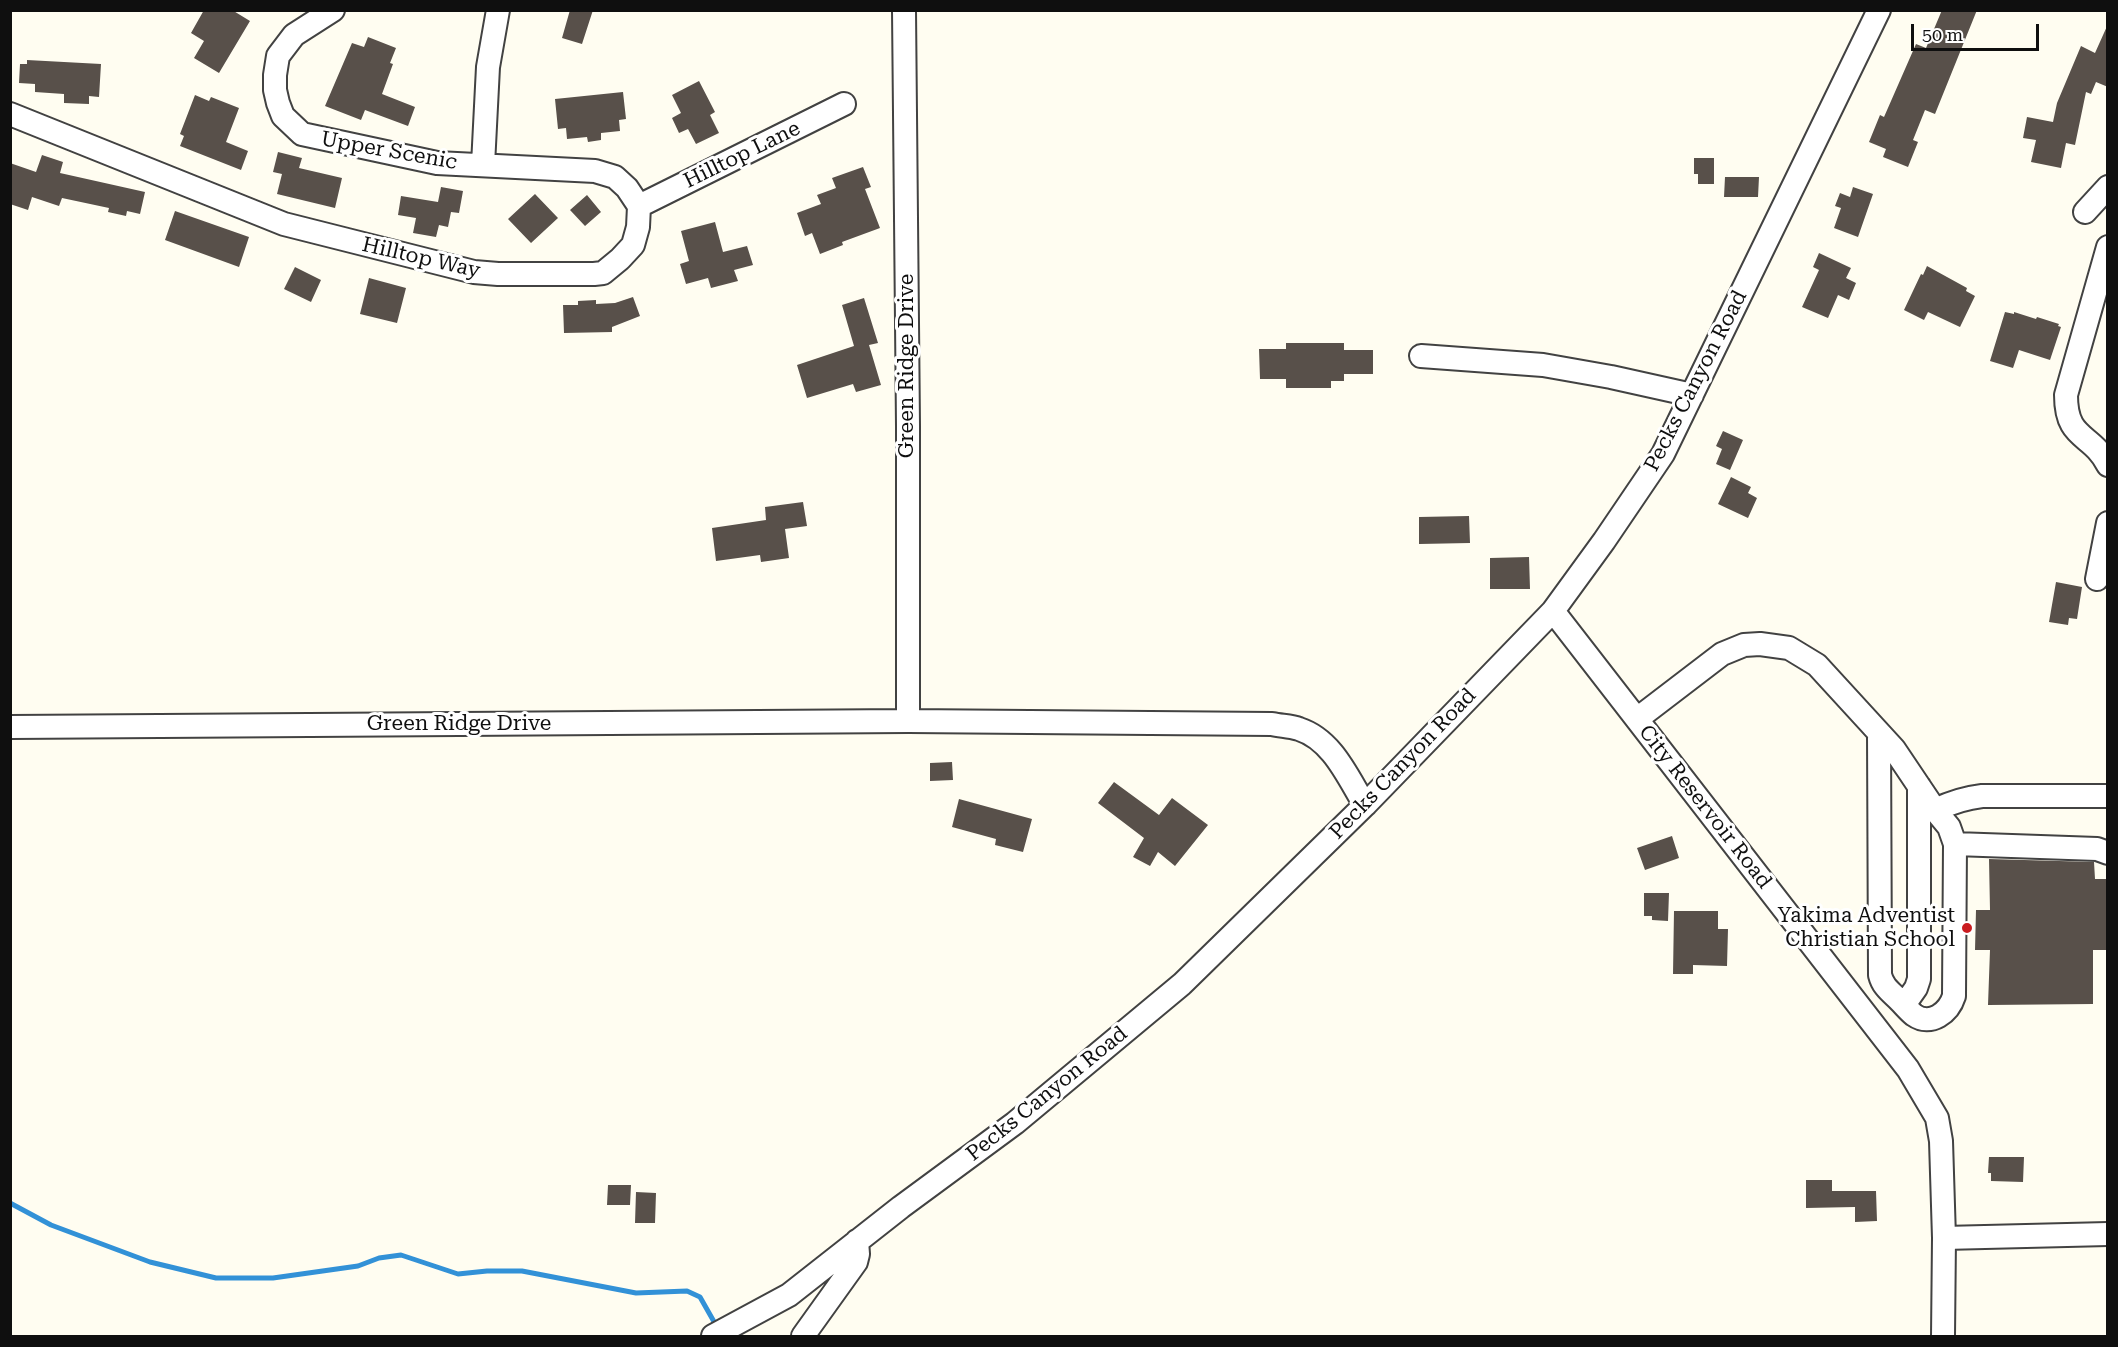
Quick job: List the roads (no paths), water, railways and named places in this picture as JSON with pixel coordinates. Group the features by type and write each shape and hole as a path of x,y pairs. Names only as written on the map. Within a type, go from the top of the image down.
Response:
{"street":[{"name":"Upper Scenic","path":"333,10 294,35 278,56 274,75 275,90 283,116 290,124 302,134 315,138 437,163 483,165 488,67 498,10"},
{"name":"Green Ridge Drive","path":"904,10 908,722"},
{"name":"Pecks Canyon Road","path":"713,1336 789,1295 1015,1123 1182,984 1365,806 1553,611 1663,454 1880,10"},
{"name":"Hilltop Lane","path":"639,206 844,104"},
{"name":"Hilltop Way","path":"10,114 284,224 474,272 498,274 603,273 633,245 638,227 639,206"},
{"path":"483,165 595,171 615,177 627,188 639,206"},
{"path":"2085,212 2108,187"},
{"path":"2108,247 2066,395 2071,426 2098,449 2108,465"},
{"path":"1421,356 1543,365 1611,377 1692,396"},
{"path":"2097,579 2108,524"},
{"name":"City Reservoir Road","path":"1553,611 1901,1060 1937,1118 1941,1141 1944,1336"},
{"path":"1637,719 1722,654 1744,645 1760,644 1788,648 1817,665 1894,749 1954,836 1954,996 1951,1006 1940,1016 1926,1019 1915,1016 1883,984 1880,975 1879,733"},
{"name":"Green Ridge Drive","path":"10,727 908,722 1272,724 1311,734 1330,750 1365,806"},
{"path":"1904,1005 1916,988 1918,980 1918,786"},
{"path":"1935,810 1951,803 1982,796 2108,796"},
{"path":"1955,844 2097,849 2108,854"},
{"path":"1944,1238 2108,1234"},
{"path":"803,1336 856,1262 857,1241"}],"waterway":[{"path":"10,1203 51,1225 150,1262 216,1278 273,1278 358,1266 379,1258 401,1255 458,1274 522,1271 636,1293 687,1291 700,1297 717,1327"}],"place":[{"name":"Yakima Adventist Christian School","path":"1967,928"}]}
